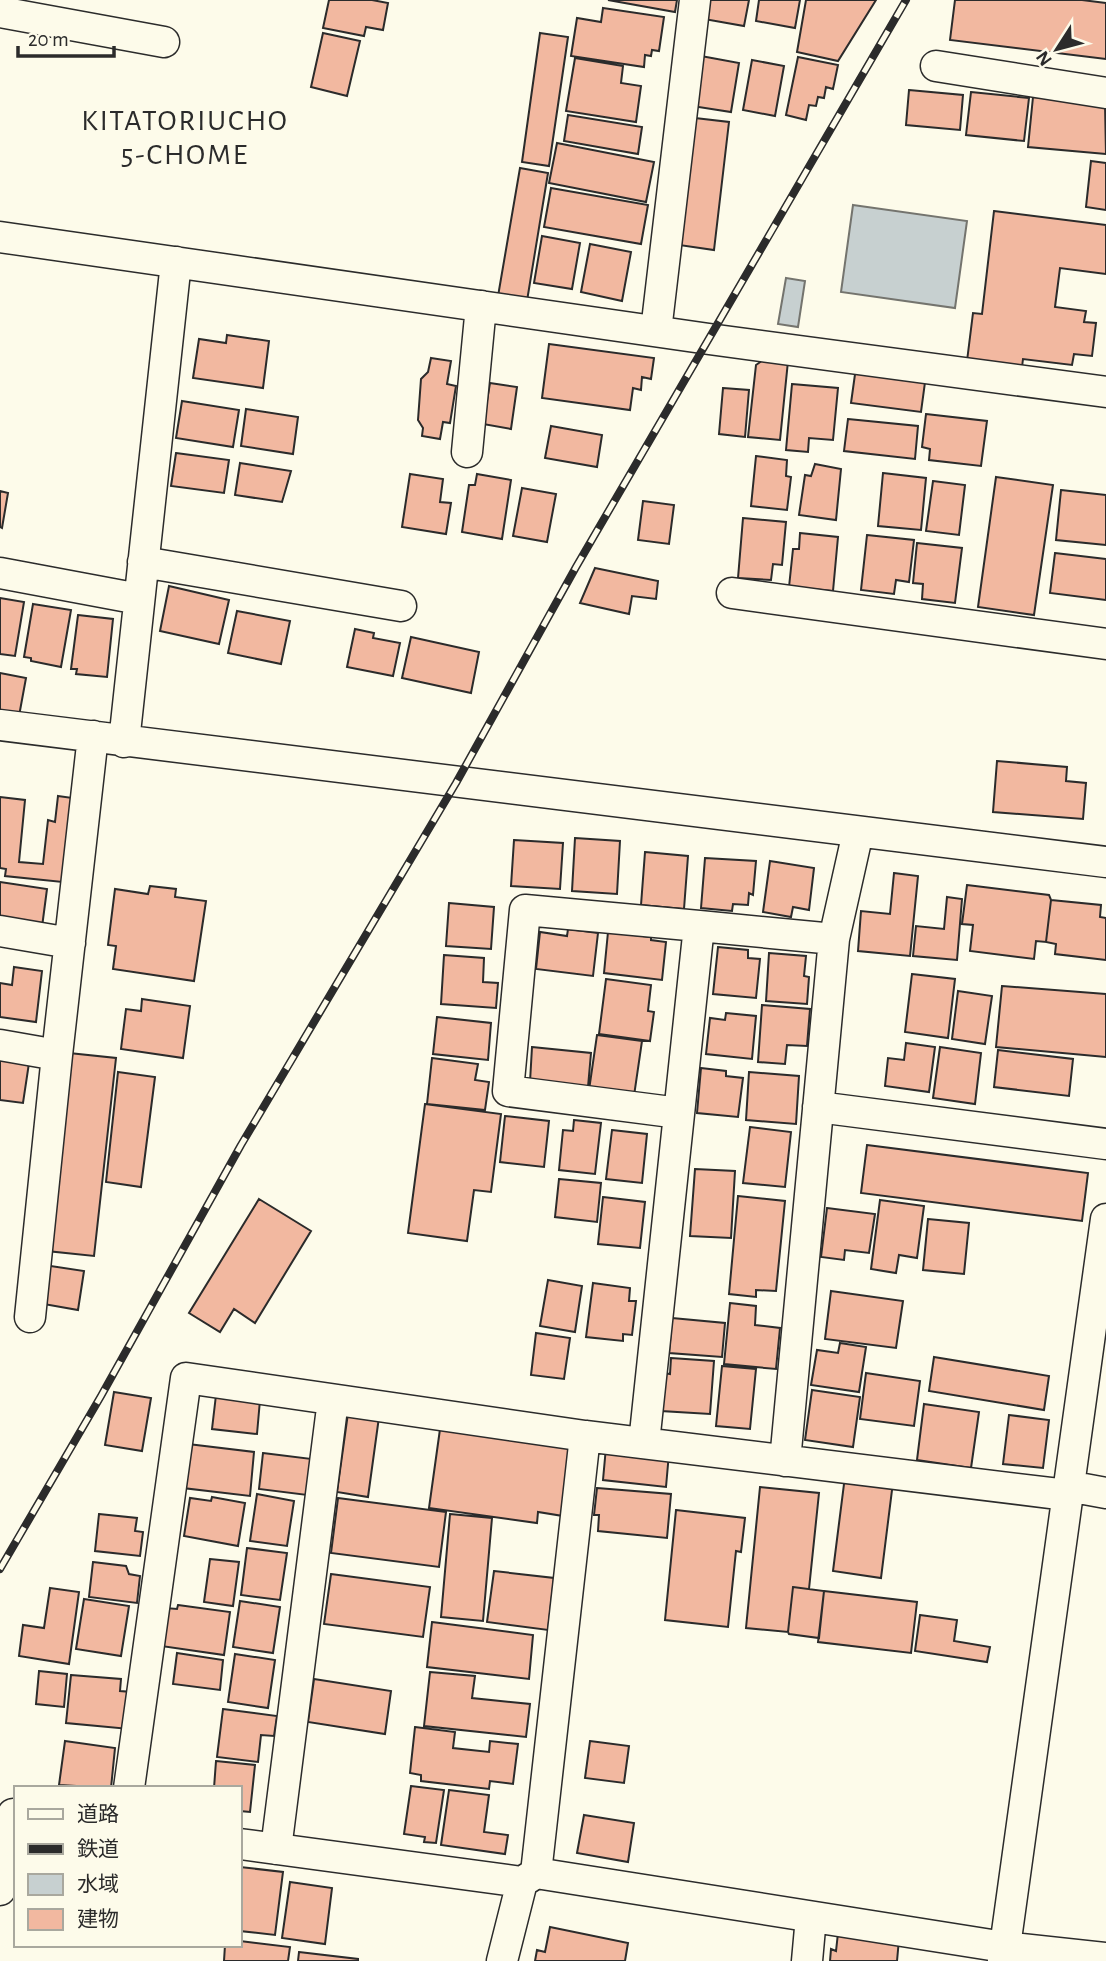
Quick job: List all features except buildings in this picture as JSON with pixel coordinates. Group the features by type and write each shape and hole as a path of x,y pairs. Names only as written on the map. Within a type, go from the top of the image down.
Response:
{"street":[{"path":"656,331 695,0"},
{"path":"0,12 164,42"},
{"path":"936,66 1106,93"},
{"path":"0,237 1106,392"},
{"path":"124,741 176,262"},
{"path":"467,452 481,306"},
{"path":"143,562 401,606"},
{"path":"0,573 139,600"},
{"path":"732,593 1106,643"},
{"path":"0,725 1106,862"},
{"path":"30,1317 93,736"},
{"path":"785,1461 834,939 858,832"},
{"path":"679,1113 508,1091 525,910 834,939"},
{"path":"644,1443 699,926"},
{"path":"0,931 70,943"},
{"path":"0,1045 57,1055"},
{"path":"818,1107 1106,1144"},
{"path":"1003,1954 1067,1490 1100,1300 1106,1219"},
{"path":"129,1786 186,1378 584,1436 785,1461 1106,1493"},
{"path":"276,1849 333,1399"},
{"path":"502,1961 529,1877 584,1436"},
{"path":"0,1890 10,1813"},
{"path":"242,1844 529,1877 811,1917 1003,1954 1106,1958"},
{"path":"807,1961 811,1917"}],"water":[{"path":"853,205 967,221 955,308 841,292"},
{"path":"786,278 805,281 798,327 778,324"}],"railway":[{"path":"0,1569 101,1396 241,1145 456,783 576,567 906,0"}],"district":[{"name":"KITATORIUCHO 5-CHOME","path":"185,138"}]}
